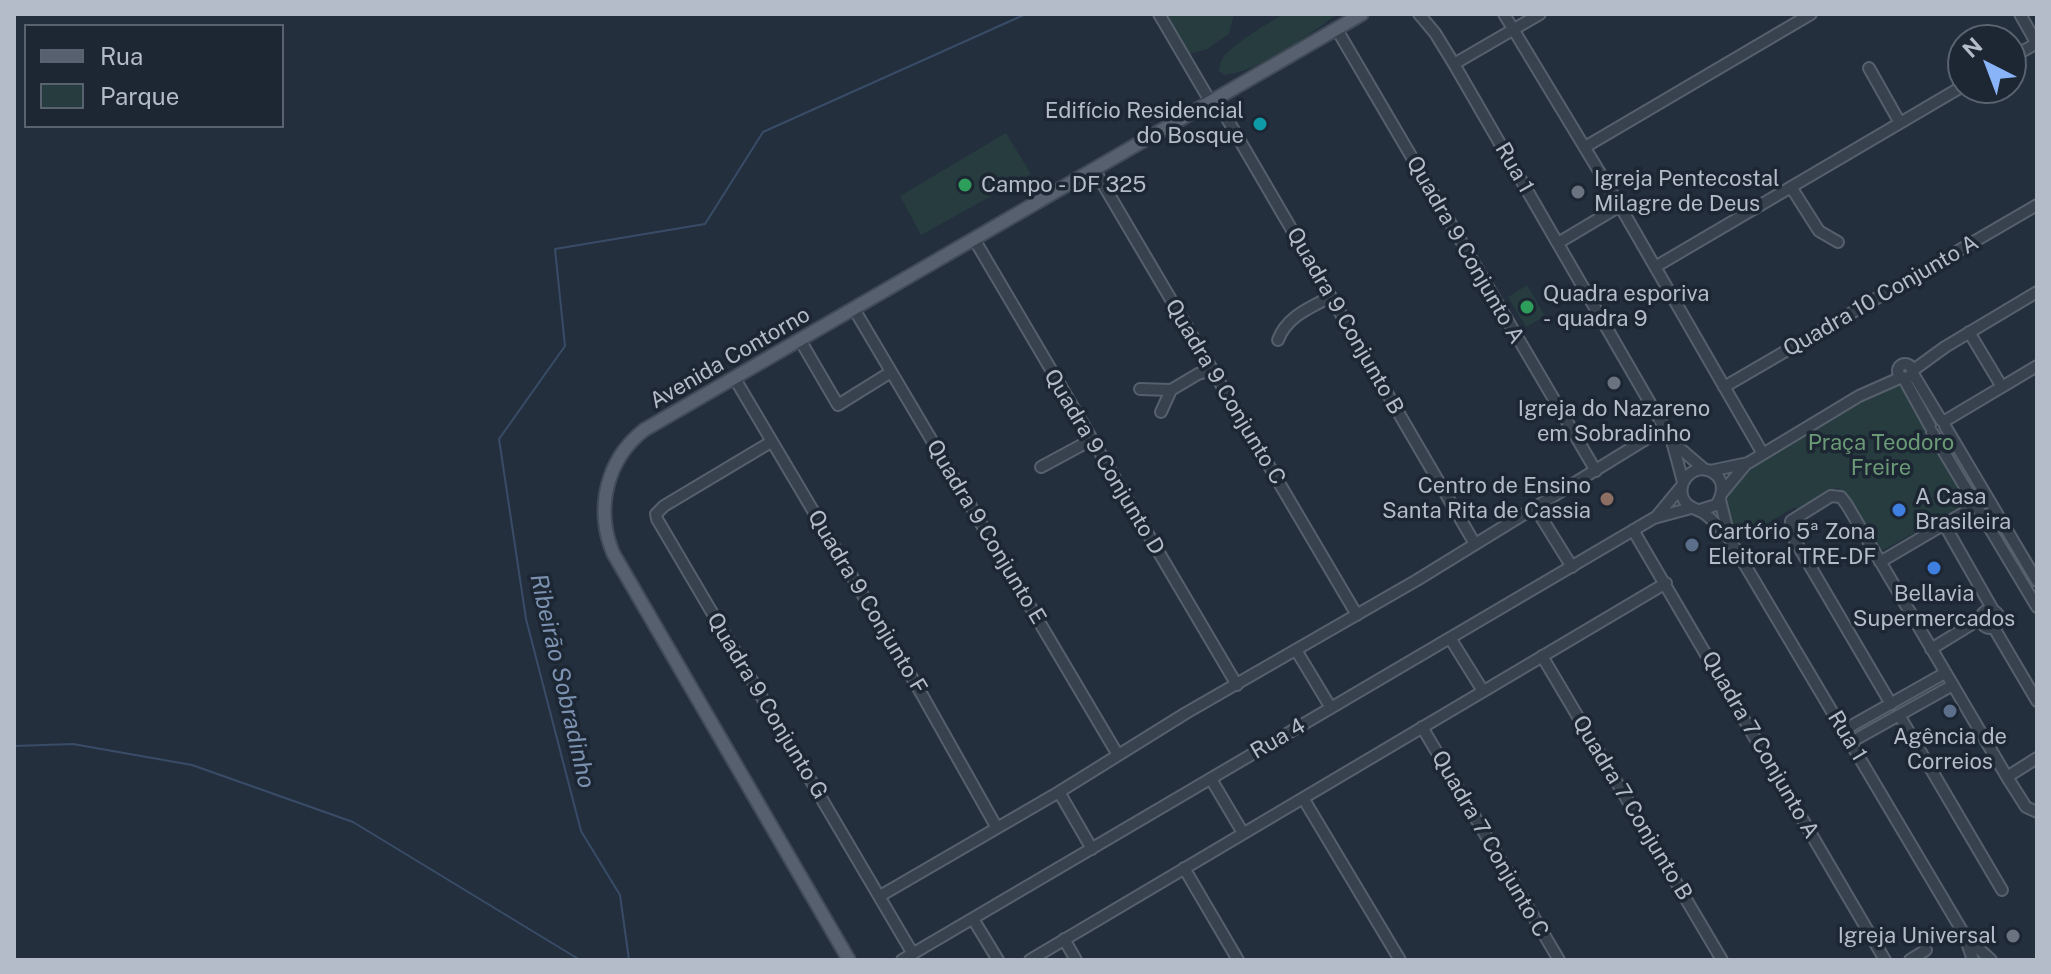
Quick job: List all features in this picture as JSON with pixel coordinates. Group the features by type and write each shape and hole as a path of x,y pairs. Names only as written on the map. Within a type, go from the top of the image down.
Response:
{"main road":[{"name":"Avenida Contorno","path":"850,960 621,570 606,532 603,507 608,480 623,450 644,430 1362,14"}],"street":[{"name":"Quadra 9 Conjunto B","path":"1159,14 1475,544"},
{"name":"Rua 1","path":"1419,14 1454,64 1672,441"},
{"name":"Rua 1","path":"1432,14 1435,33"},
{"path":"1504,14 1620,206 1763,454"},
{"path":"1454,64 1540,14"},
{"path":"1585,147 1811,14"},
{"path":"2020,14 2037,43"},
{"name":"Quadra 9 Conjunto A","path":"1336,28 1596,471"},
{"path":"1869,68 1900,123"},
{"path":"1655,267 1947,95"},
{"name":"Quadra 9 Conjunto C","path":"1094,169 1357,615"},
{"path":"1791,187 1819,231 1838,242"},
{"name":"Quadra 10 Conjunto A","path":"1724,387 2037,205"},
{"path":"1558,243 1620,206"},
{"name":"Quadra 9 Conjunto D","path":"974,239 1237,685"},
{"path":"1654,518 1711,508 1748,463 2037,292"},
{"path":"1278,340 1292,319 1330,297"},
{"name":"Quadra 9 Conjunto E","path":"854,309 1118,755"},
{"path":"1969,332 2002,387"},
{"path":"800,340 838,405 891,372"},
{"path":"1931,429 1934,420 1943,423 2037,366"},
{"path":"1140,389 1171,390 1198,374 1212,370"},
{"path":"1906,372 1943,423 2037,581"},
{"path":"1906,372 1931,429 2037,607"},
{"name":"Quadra 9 Conjunto F","path":"735,379 997,828"},
{"path":"1161,412 1171,390"},
{"path":"880,896 1536,509 1664,428"},
{"path":"1041,467 1091,440"},
{"path":"1672,441 1720,480 1729,538"},
{"path":"1672,441 1683,499 1729,538"},
{"name":"Quadra 9 Conjunto G","path":"771,442 664,506 656,514 660,526 913,954"},
{"path":"1654,518 1691,472 1748,463"},
{"path":"1891,704 1790,532 1791,521 1831,496 1841,497 2007,777 2026,807 2037,812"},
{"path":"1880,562 1977,505"},
{"path":"1536,509 1572,567"},
{"name":"Rua 4","path":"902,960 1654,518"},
{"path":"1944,524 1999,620 1994,628"},
{"name":"Quadra 7 Conjunto A","path":"1633,530 1885,960"},
{"name":"Rua 1","path":"1729,538 1964,934"},
{"path":"2010,562 2013,557 2022,555"},
{"path":"2018,576 2027,575 2030,568"},
{"path":"1030,960 1666,583"},
{"path":"1931,649 1980,619 1983,613 1993,610"},
{"path":"1980,619 1983,626 1994,628 2037,701"},
{"path":"1450,638 1483,691"},
{"path":"1296,650 1331,708"},
{"name":"Quadra 7 Conjunto B","path":"1542,656 1722,960"},
{"path":"1844,730 1945,673"},
{"path":"1929,682 1936,694"},
{"path":"1851,742 1953,685"},
{"path":"1899,715 2002,890"},
{"path":"1870,716 1877,728"},
{"name":"Quadra 7 Conjunto C","path":"1422,727 1559,960"},
{"path":"2007,777 2037,758"},
{"path":"1211,779 1243,833"},
{"path":"1059,792 1092,849"},
{"path":"1303,798 1400,960"},
{"path":"1184,868 1238,960"},
{"path":"973,919 998,960"},
{"path":"1964,934 1973,960"},
{"path":"1964,934 1991,960"},
{"path":"1064,939 1076,960"},
{"path":"1910,960 1926,950"}],"green space":[{"path":"1165,14 1234,14 1229,34 1207,49 1187,55"},
{"path":"1286,14 1337,14 1268,60 1238,72 1224,75 1219,71 1222,60 1234,47"},
{"name":"Campo - DF 325","path":"1006,133 1031,174 921,235 900,196"},
{"name":"Quadra esporiva - quadra 9","path":"1527,285 1545,316 1526,327 1508,297"},
{"name":"Praça Teodoro Freire","path":"1899,382 1969,502 1878,553 1838,487 1799,511 1795,507 1739,540 1725,512 1725,495 1746,466 1876,391"}],"waterway":[{"name":"Ribeirão Sobradinho","path":"629,960 620,895 581,831 526,619 499,439 565,346 555,249 705,224 763,132 1026,14"},
{"path":"14,746 73,744 192,765 353,822 580,960"}],"place":[{"name":"Edifício Residencial do Bosque","path":"1260,124"},
{"name":"Campo - DF 325","path":"965,185"},
{"name":"Igreja Pentecostal Milagre de Deus","path":"1578,192"},
{"name":"Quadra esporiva - quadra 9","path":"1527,307"},
{"name":"Igreja do Nazareno em Sobradinho","path":"1614,383"},
{"name":"Centro de Ensino Santa Rita de Cassia","path":"1607,499"},
{"name":"A Casa Brasileira","path":"1899,510"},
{"name":"Cartório 5ª Zona Eleitoral TRE-DF","path":"1692,545"},
{"name":"Bellavia Supermercados","path":"1934,568"},
{"name":"Agência de Correios","path":"1950,711"},
{"name":"Igreja Universal","path":"2013,936"}]}
